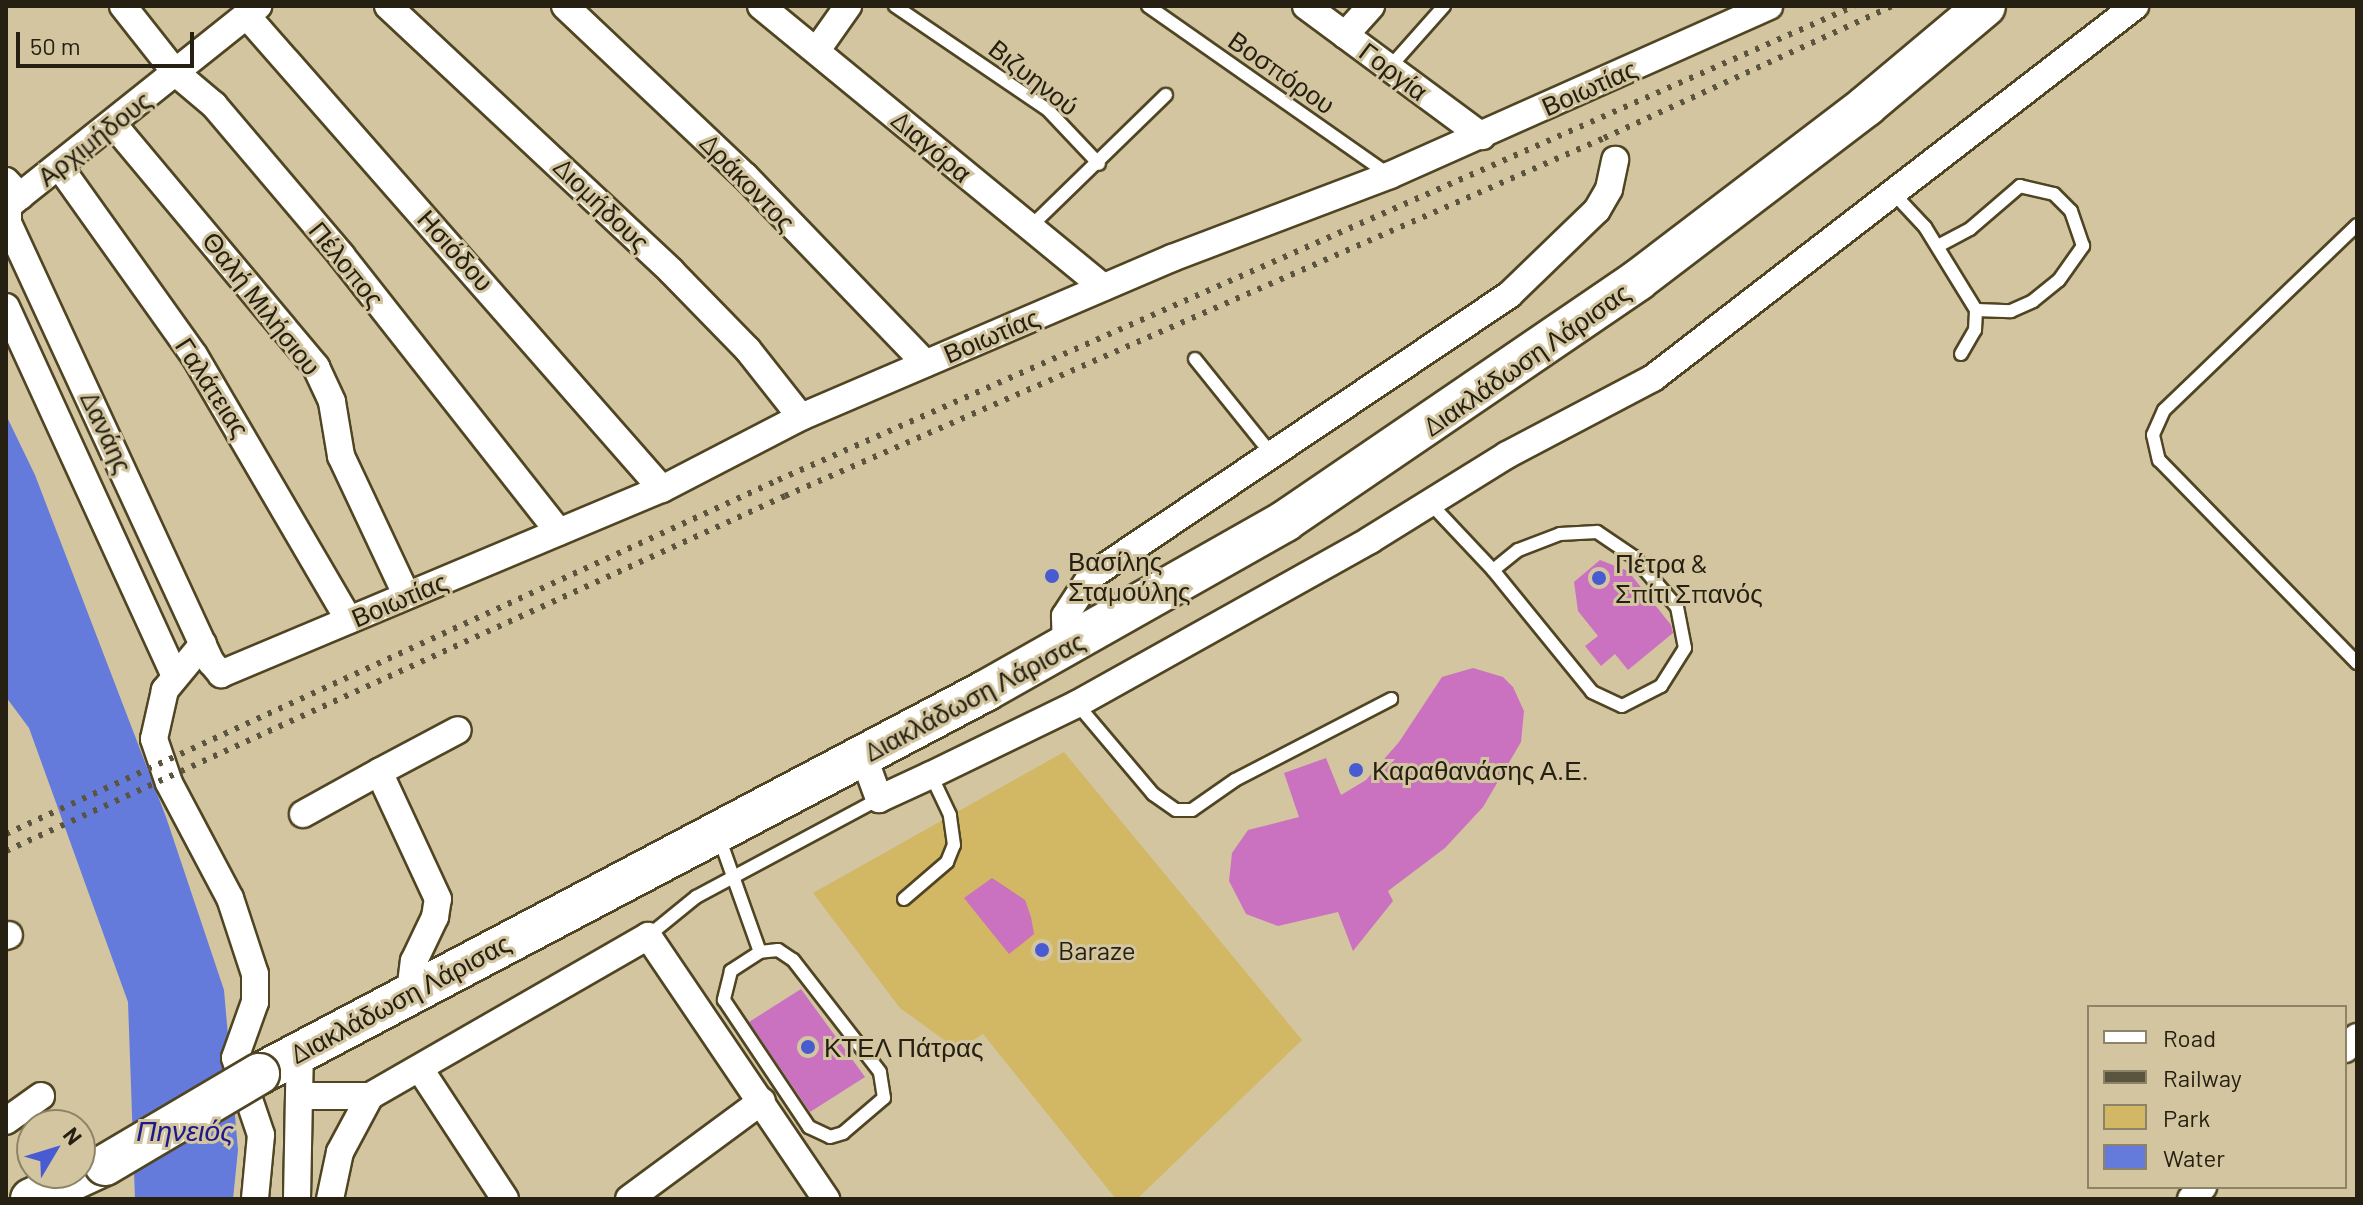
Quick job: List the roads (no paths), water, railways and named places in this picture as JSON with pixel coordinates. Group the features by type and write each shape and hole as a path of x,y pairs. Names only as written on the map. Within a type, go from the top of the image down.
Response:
{"main road":[{"name":"Διακλάδωση Λάρισας","path":"31,1199 105,1165 300,1051 1066,647 1285,521 1498,380 1790,166 1985,6"},
{"name":"Διακλάδωση Λάρισας","path":"60,1199 105,1165"}],"street":[{"name":"Πέλοπος","path":"123,6 176,73 214,105 341,255 559,532"},
{"name":"Διομήδους","path":"388,6 661,261 748,350 801,417"},
{"name":"Δράκοντος","path":"565,6 745,176 925,363"},
{"name":"Διαγόρα","path":"761,6 1103,287"},
{"path":"817,50 848,6"},
{"name":"Γοργία","path":"1306,6 1482,136"},
{"path":"1345,35 1371,6"},
{"name":"Βοιωτίας","path":"218,672 232,671 406,594 662,489 801,417 1103,287 1482,136 1769,6"},
{"path":"863,755 879,799 931,775 1077,704 1370,540 1428,501 1653,378 1895,195 2135,6"},
{"name":"Αρχιμήδους","path":"13,188 59,166 252,11"},
{"name":"Ησιόδου","path":"252,11 662,489"},
{"name":"Θαλή Μιλήσιου","path":"113,124 316,367 332,402 341,456 406,594"},
{"path":"1066,647 1065,616 1091,576 1509,295 1597,210 1609,189 1615,160"},
{"name":"Γαλάτειας","path":"59,166 194,355 349,620"},
{"name":"Δανάης","path":"13,188 8,206 8,223 218,672"},
{"path":"6,307 175,676"},
{"path":"203,644 175,676 158,706 154,739 169,783 230,898 255,974 255,1002 235,1058 261,1135 255,1199"},
{"path":"303,814 458,730"},
{"path":"379,772 438,899 435,917 414,961 410,992"},
{"path":"299,1096 370,1096 648,936 826,1199"},
{"path":"297,1199 300,1051"},
{"path":"420,1069 505,1199"},
{"path":"8,1113 41,1096"},
{"path":"330,1199 340,1152 370,1096"},
{"path":"629,1199 762,1101"}],"lane":[{"name":"Βιζυηνού","path":"895,6 1048,110 1099,164"},
{"name":"Βοσπόρου","path":"1148,6 1390,175"},
{"path":"1389,68 1444,6"},
{"path":"1029,228 1099,164 1166,95"},
{"path":"1938,246 1970,229 2020,186 2054,194 2071,211 2083,246 2059,280 2011,311 1976,310"},
{"path":"1895,195 1938,246 1976,310 1975,330 1961,354"},
{"path":"2357,225 2164,410 2153,435 2159,460 2357,663"},
{"path":"1195,359 1273,456"},
{"path":"1428,501 1493,570 1592,692 1622,706 1661,686 1685,648 1677,607 1634,557 1597,532 1560,534 1518,550 1493,570"},
{"path":"1077,704 1153,794 1176,810 1192,810 1235,780 1391,699"},
{"path":"904,899 947,862 954,845 950,815 931,775"},
{"path":"648,936 677,909 879,799"},
{"path":"717,831 760,952"},
{"path":"778,950 793,960 880,1072 884,1098 843,1133 830,1137 809,1127 724,1000 731,971 760,952 778,950"}],"water":[{"name":"Πηνειός","path":"6,415 35,475 166,817 224,990 238,1150 233,1199 135,1199 128,1002 29,728 6,697"}],"railway":[{"path":"6,834 778,480 1854,6"},
{"path":"6,851 785,496 1604,138 1892,6"}],"place":[{"name":"Βασίλης Σταμούλης","path":"1052,576"},
{"name":"Πέτρα & Σπίτι Σπανός","path":"1599,578"},
{"name":"Καραθανάσης Α.Ε.","path":"1356,770"},
{"name":"Baraze","path":"1042,950"},
{"name":"ΚΤΕΛ Πάτρας","path":"808,1047"}]}
